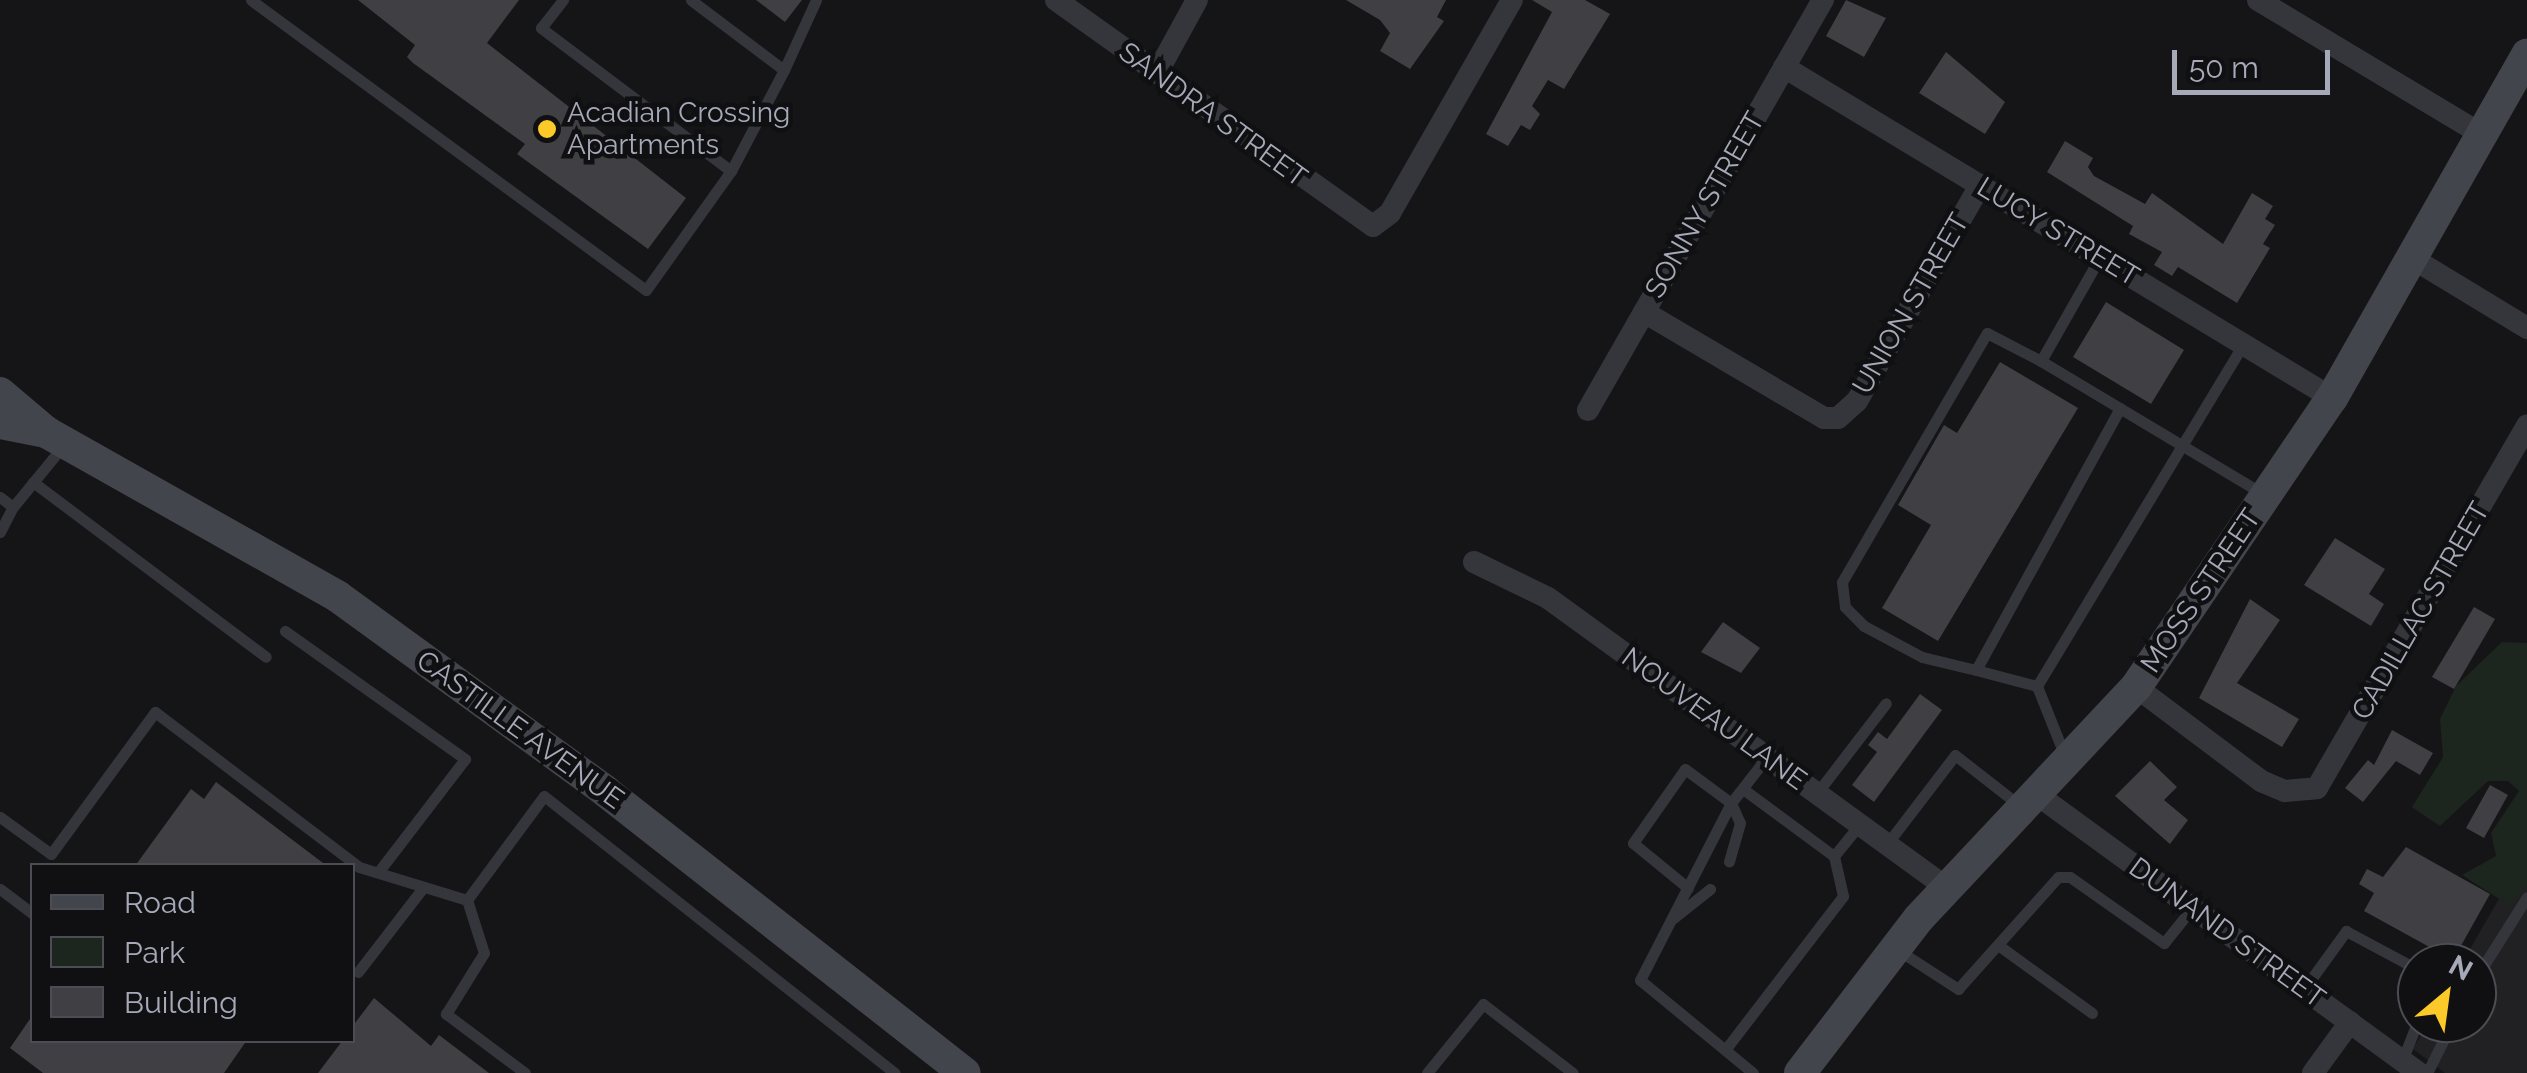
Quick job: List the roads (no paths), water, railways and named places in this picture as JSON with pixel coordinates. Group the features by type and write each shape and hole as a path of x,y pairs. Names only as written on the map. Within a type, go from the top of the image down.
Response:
{"main road":[{"name":"MOSS STREET","path":"1800,1073 1894,948 2136,688 2332,398 2527,55"},
{"name":"CASTILLE AVENUE","path":"0,393 56,437 338,596 605,790 956,1070"},
{"name":"CASTILLE AVENUE","path":"0,423 56,437"}],"street":[{"name":"SANDRA STREET","path":"1056,0 1372,226 1390,213 1512,0"},
{"path":"1157,73 1197,0"},
{"name":"SONNY STREET","path":"1588,410 1823,0"},
{"path":"2258,0 2482,134"},
{"name":"LUCY STREET","path":"1784,67 2332,398"},
{"name":"UNION STREET","path":"1644,312 1824,418 1838,418 1856,402 1980,185"},
{"path":"2412,258 2527,328"},
{"name":"CADILLAC STREET","path":"2136,688 2261,781 2310,792 2527,426"},
{"name":"NOUVEAU LANE","path":"1474,562 1548,598 1947,888"},
{"name":"DUNAND STREET","path":"2029,800 2192,908 2410,1067"},
{"path":"2313,1073 2350,1022"}],"lane":[{"path":"251,0 646,290 731,170 816,0"},
{"path":"563,0 541,28 731,170"},
{"path":"691,0 784,70"},
{"path":"2041,361 2100,257"},
{"path":"2037,686 1922,657 1864,626 1845,607 1842,582 1988,333 2266,495"},
{"path":"2037,686 2244,343"},
{"path":"1976,670 2120,408"},
{"path":"0,532 33,482 56,437"},
{"path":"33,482 266,657"},
{"path":"0,497 13,507"},
{"path":"285,631 465,760 379,871"},
{"path":"2037,686 2066,761"},
{"path":"1816,792 1886,702"},
{"path":"0,817 51,854 155,712 359,866 422,889 467,900"},
{"path":"1887,844 1955,755 2029,800"},
{"path":"1753,1073 1640,980 1731,803 1767,757"},
{"path":"1688,888 1633,843 1685,770 1731,803 1740,822 1730,861"},
{"path":"1726,1050 1844,896 1834,856 1743,789"},
{"path":"467,900 544,796 895,1073"},
{"path":"1834,856 1860,824"},
{"path":"1894,948 1958,989 2058,878 2070,877 2164,943 2192,908"},
{"path":"0,889 30,912"},
{"path":"358,972 422,889"},
{"path":"1671,920 1710,890"},
{"path":"2497,944 2527,897"},
{"path":"467,900 484,952 446,1014 525,1073"},
{"path":"2304,989 2346,931 2397,959"},
{"path":"1998,946 2092,1013"},
{"path":"1427,1073 1482,1004 1573,1073"},
{"path":"2427,1073 2442,1043"}],"place":[{"name":"Acadian Crossing Apartments","path":"547,129"}]}
